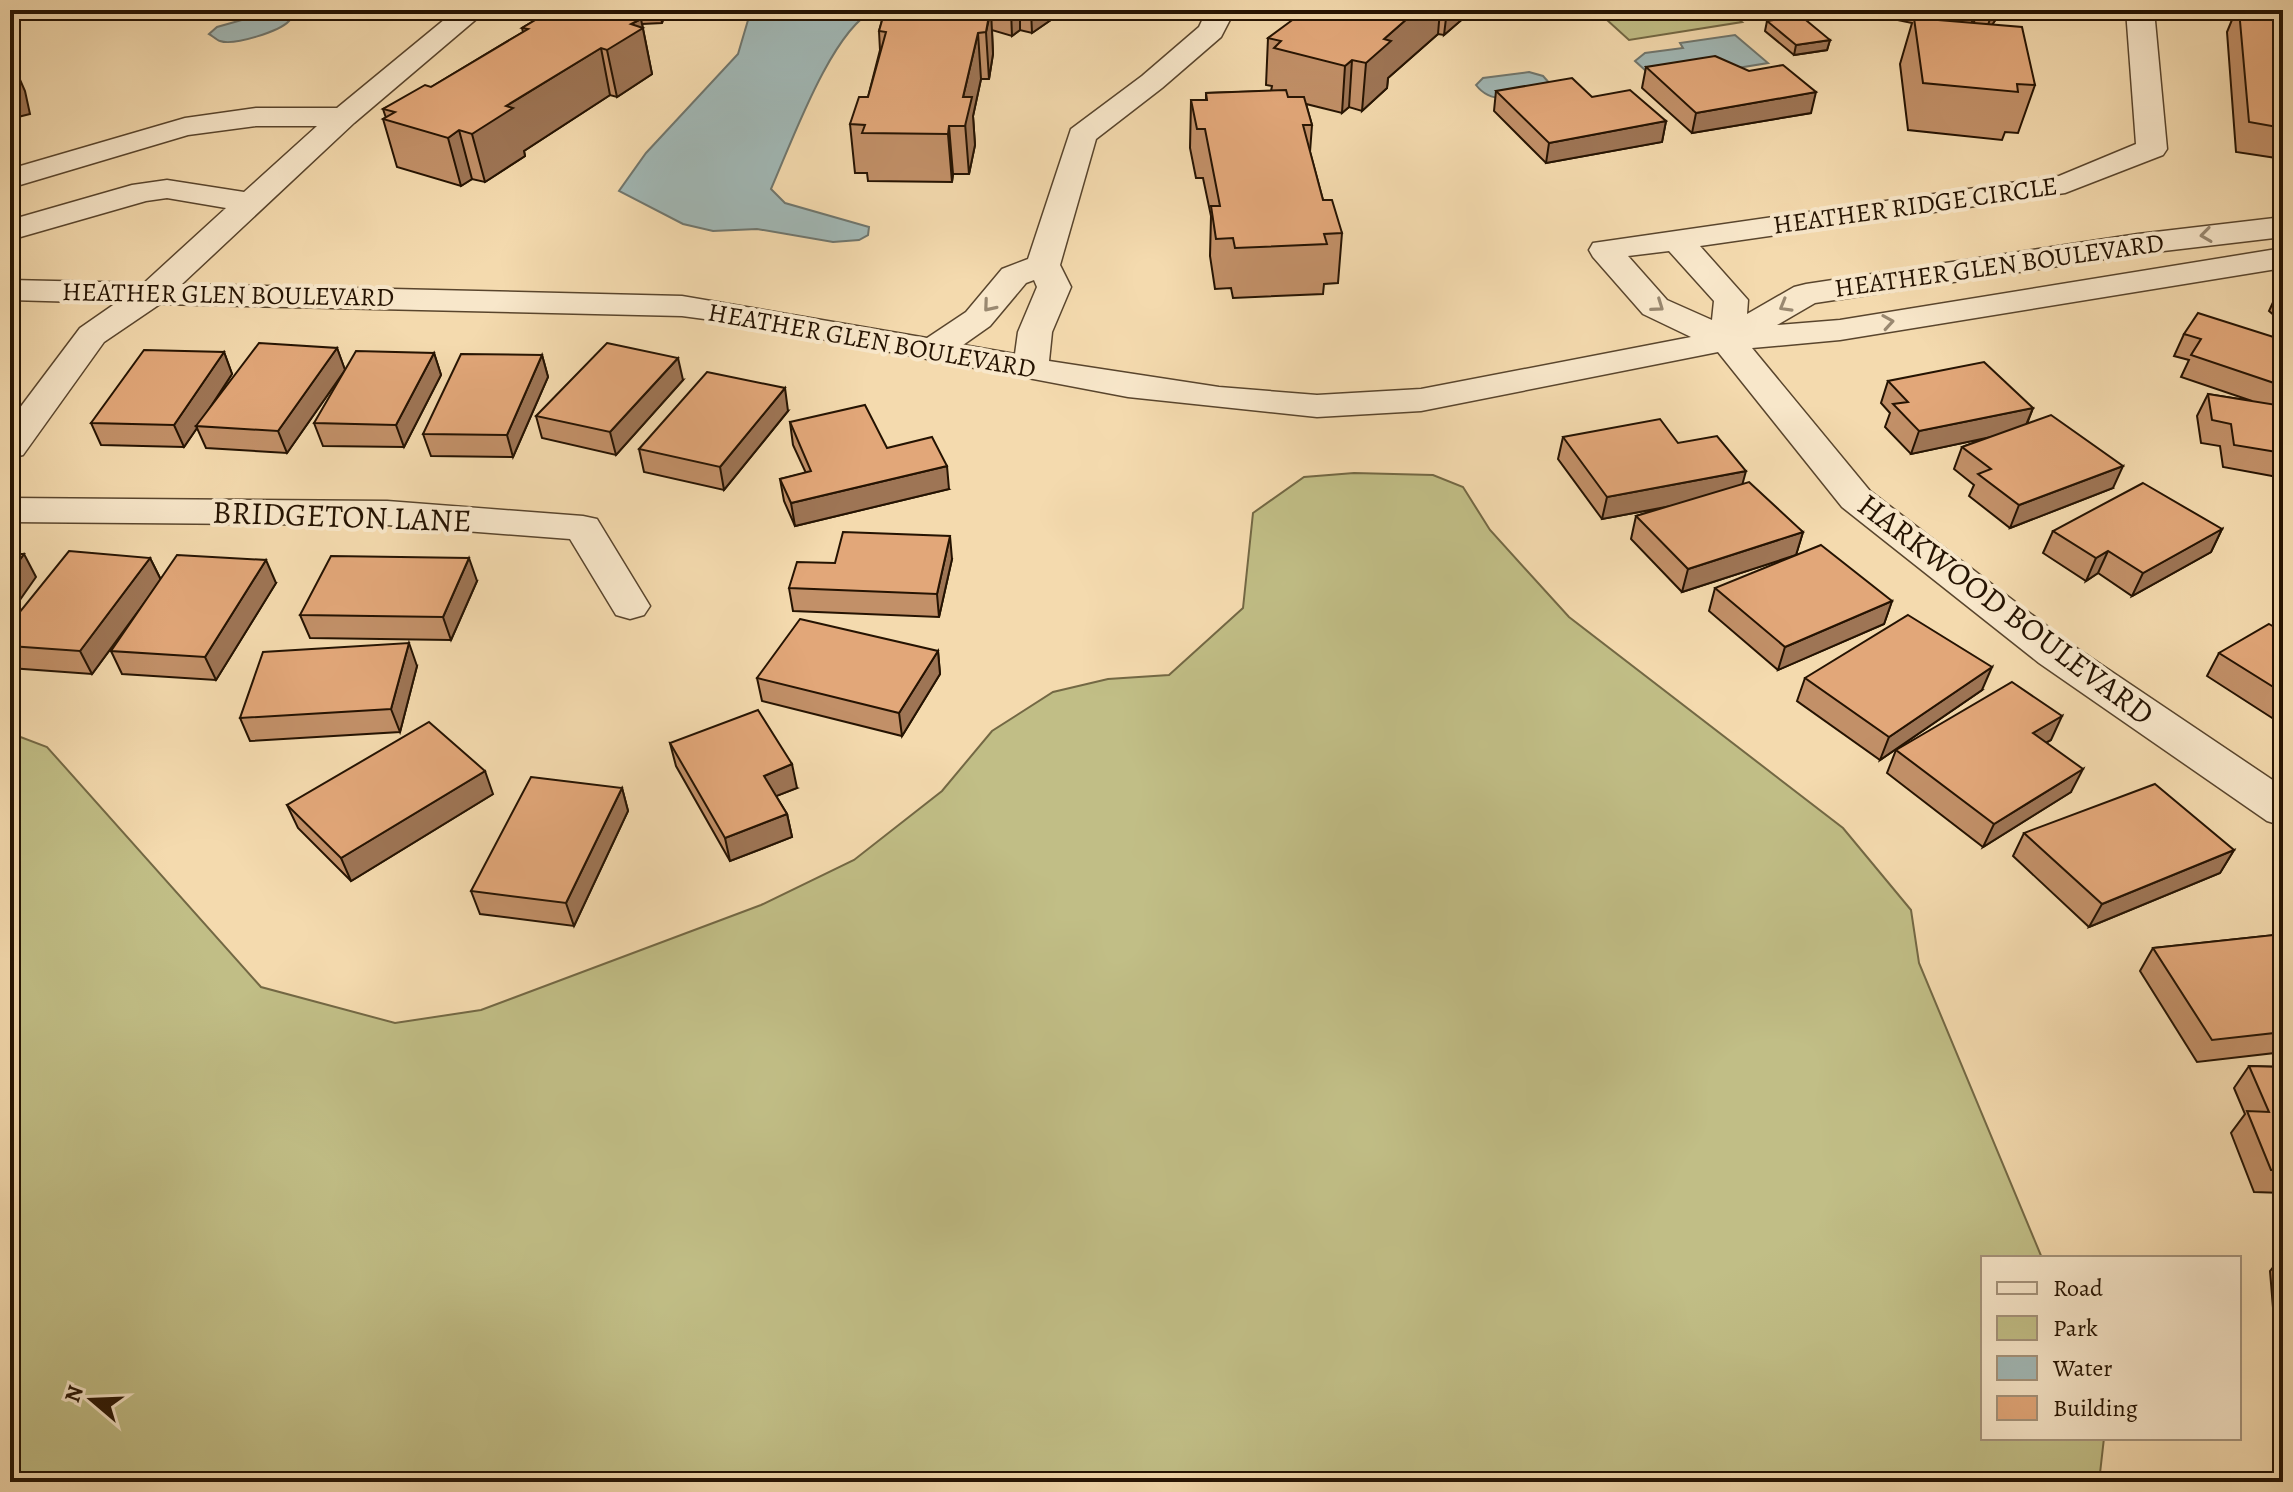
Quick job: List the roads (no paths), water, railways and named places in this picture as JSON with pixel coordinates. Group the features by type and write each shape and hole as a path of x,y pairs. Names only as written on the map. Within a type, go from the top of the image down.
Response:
{"street":[{"path":"10,447 92,335 153,293 344,117 473,10"},
{"path":"1031,369 1035,332 1054,287 1043,265 1082,135 1152,82 1211,31 1221,10"},
{"name":"HEATHER RIDGE CIRCLE","path":"1727,340 1655,307 1605,250 2065,184 2152,149 2140,10"},
{"path":"10,179 185,127 256,117 344,117"},
{"path":"138,141 143,192"},
{"path":"10,230 143,192 167,189 250,203"},
{"name":"HEATHER GLEN BOULEVARD","path":"1727,340 1806,294 2138,244 2283,227"},
{"path":"1677,240 1731,300 1727,340"},
{"name":"HEATHER GLEN BOULEVARD","path":"10,290 682,306 742,314 1128,386 1317,406 1421,400 1727,340 1840,330 2283,258"},
{"path":"934,349 978,319 1014,276 1043,265"},
{"name":"HARKWOOD BOULEVARD","path":"1727,340 1856,499 2054,653 2283,809"},
{"name":"BRIDGETON LANE","path":"10,510 387,513 583,528 630,606"}],"water":[{"path":"751,10 874,10 858,22 828,64 771,189 785,203 869,227 868,235 859,240 833,242 757,229 713,231 683,224 619,191 646,153 738,54"},
{"path":"263,14 278,15 289,21 246,40 219,41 209,34 217,27"},
{"path":"1735,35 1768,63 1713,72 1646,71 1635,61 1645,53 1683,48 1680,43"},
{"path":"1529,72 1543,76 1552,86 1502,98 1484,93 1476,85 1483,78"}]}
